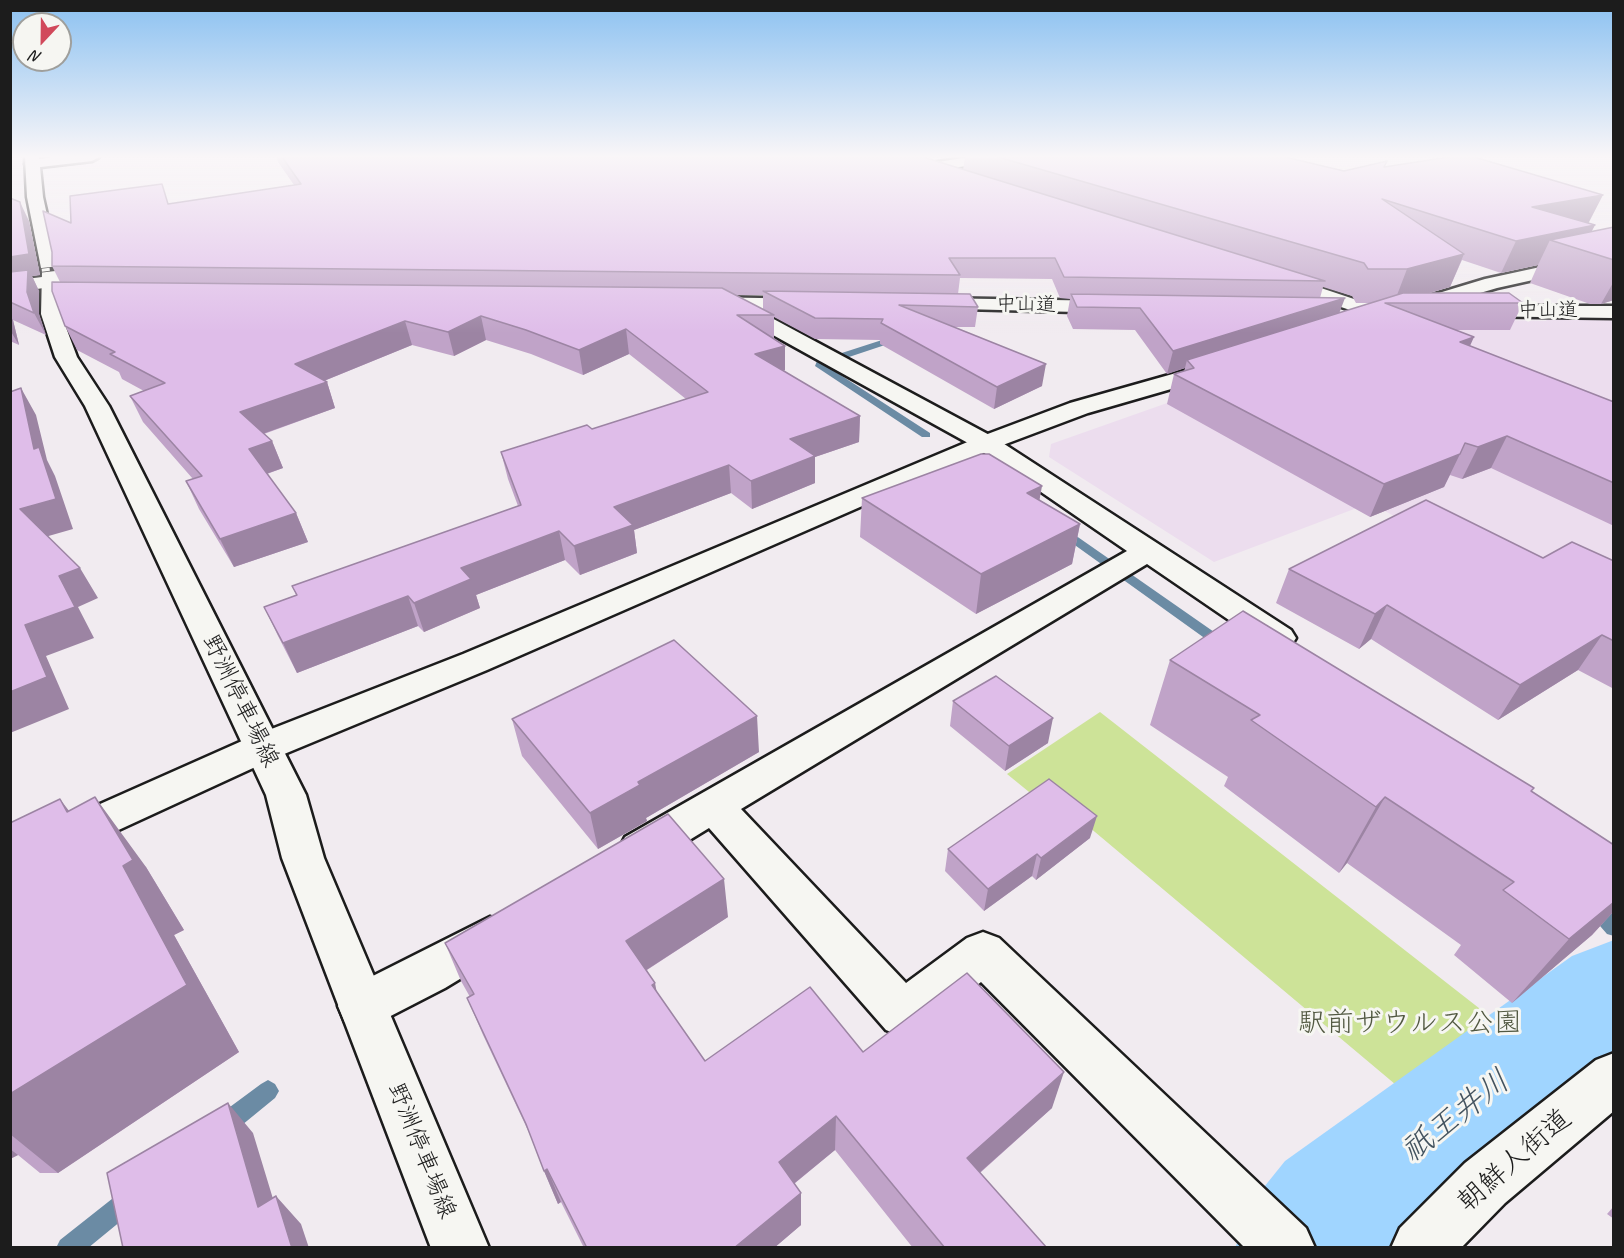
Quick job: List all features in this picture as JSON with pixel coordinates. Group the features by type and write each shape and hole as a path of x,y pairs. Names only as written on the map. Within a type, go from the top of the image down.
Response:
{"street":[{"name":"野洲停車場線","path":"39,216 57,291 51,314 66,357 97,406 286,795 303,858 460,1248"},
{"path":"1351,324 1492,283 1614,256"},
{"path":"1262,274 1357,306 1395,312"},
{"path":"10,287 57,291"},
{"path":"680,303 824,303"},
{"path":"727,303 986,443 1127,564 1307,656"},
{"name":"中山道","path":"916,304 1137,307"},
{"name":"中山道","path":"1313,311 1614,312"},
{"path":"10,863 264,747 475,662 986,443 1079,408 1233,363"},
{"path":"612,866 1127,564"},
{"path":"714,806 903,1014 983,953 1268,1230"},
{"path":"362,1006 428,973 520,919"},
{"name":"朝鮮人街道","path":"1420,1248 1485,1183 1614,1078"}],"shaded area":[{"path":"1550,316 1613,317 1613,593 1503,575 1370,503 1214,562 1049,457 1051,444 1170,402 1446,319 1546,321"}],"green space":[{"name":"駅前ザウルス公園","path":"1100,712 1516,1037 1408,1095 1045,790 1034,796 1007,774"}],"building":[{"path":"10,216 22,216 29,254 10,257"},
{"path":"44,216 54,216 71,223 71,216 1113,216 1325,281 1064,277 1055,258 949,258 960,275 52,266 52,252"},
{"path":"1201,216 1407,216 1464,254 1407,269 1368,269 1364,263"},
{"path":"1435,216 1562,216 1595,225 1516,241"},
{"path":"1614,227 1614,260 1550,240"},
{"path":"28,270 27,292 34,313 10,302 10,272"},
{"path":"52,282 722,288 774,315 737,315 785,346 755,354 860,416 790,439 815,456 751,481 729,465 614,507 633,525 574,546 559,531 461,568 471,579 414,603 408,596 283,643 264,607 297,595 292,586 521,505 501,452 587,425 592,429 708,392 626,329 579,350 481,316 448,332 405,321 295,364 327,382 240,412 272,441 249,449 296,513 220,539 186,481 202,476 130,396 165,383 110,354 115,352 65,326 52,291"},
{"path":"763,291 970,294 978,307 899,305 1046,364 997,387 881,323 883,319 815,318"},
{"path":"1403,293 1509,293 1523,303 1385,303 1474,337 1460,342 1614,402 1614,483 1507,436 1478,447 1465,443 1460,454 1384,484 1174,374 1194,368 1187,360"},
{"path":"1071,294 1345,298 1173,351 1140,308 1077,307"},
{"path":"21,388 34,449 39,447 56,499 20,509 80,568 59,576 75,607 25,625 47,677 10,692 10,392"},
{"path":"981,454 989,454 1042,486 1027,493 1080,524 981,574 862,498"},
{"path":"1426,500 1543,558 1572,542 1614,561 1614,641 1602,635 1520,685 1387,605 1375,614 1289,569"},
{"path":"1243,611 1534,788 1531,791 1614,845 1614,902 1569,939 1503,890 1514,882 1385,797 1376,807 1251,720 1260,715 1170,660"},
{"path":"674,640 757,716 638,782 640,785 590,813 512,719"},
{"path":"996,676 1053,718 1009,746 953,701"},
{"path":"1049,779 1097,816 1041,858 1037,854 988,889 948,849"},
{"path":"95,797 133,860 123,866 187,985 10,1094 10,823 60,799 67,812"},
{"path":"668,814 724,879 626,941 655,983 652,985 705,1061 810,987 863,1052 967,973 1064,1072 967,1158 1047,1248 945,1248 836,1116 779,1162 801,1193 734,1248 587,1248 547,1169 544,1171 526,1124 467,998 474,994 445,943"},
{"path":"228,1103 258,1207 276,1196 292,1248 123,1248 107,1173"}],"waterway":[{"path":"887,332 890,338 885,342 820,363 820,366 926,435"},
{"path":"1062,530 1222,644"},
{"path":"1593,906 1614,928"},
{"name":"祇王井川","path":"1307,1248 1335,1211 1614,995"},
{"path":"223,1126 268,1091"},
{"path":"68,1248 130,1199"}],"railway":[{"path":"10,274 70,267"}]}
